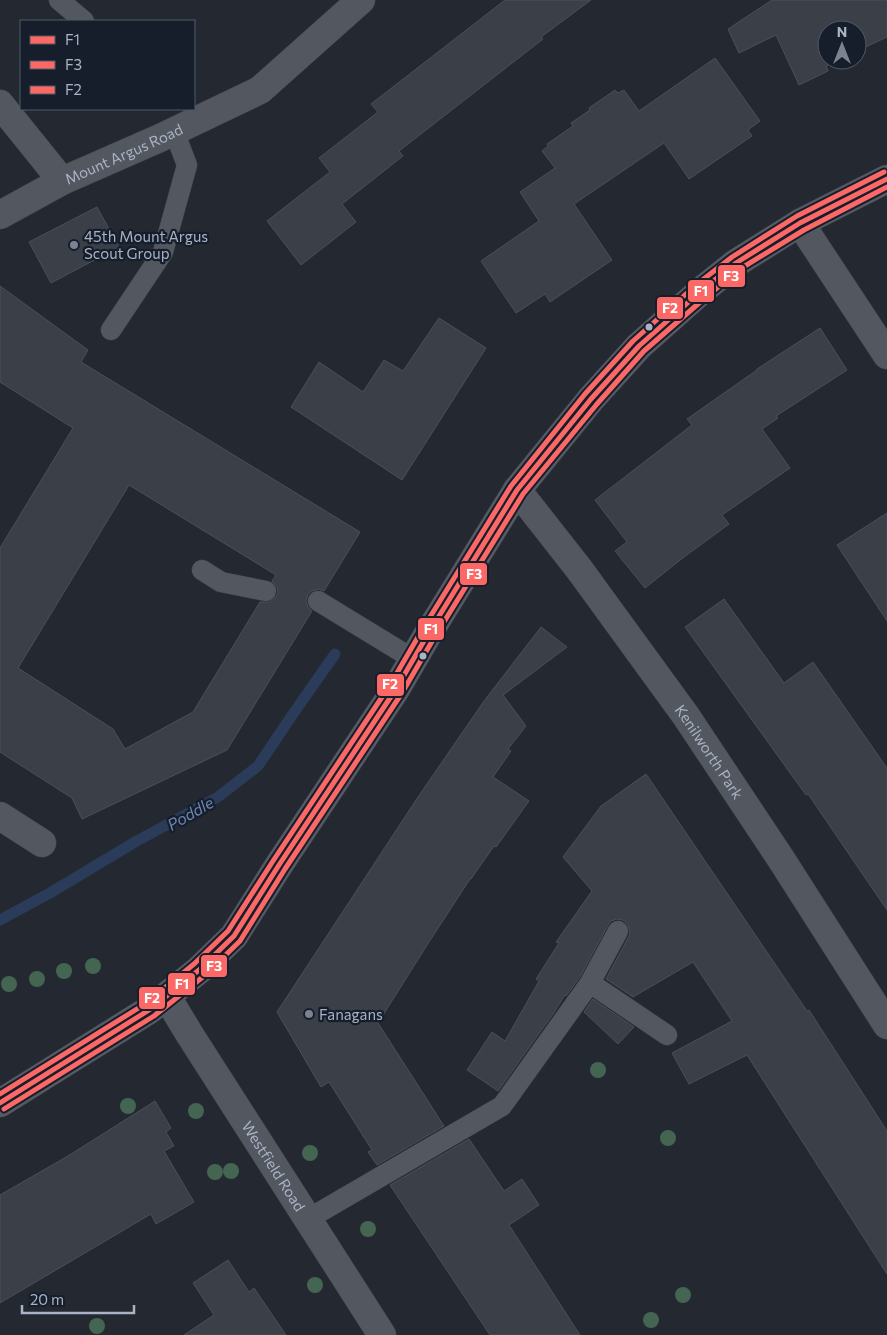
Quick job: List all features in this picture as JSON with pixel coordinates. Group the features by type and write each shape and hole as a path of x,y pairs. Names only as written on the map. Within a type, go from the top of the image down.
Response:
{"main road":[{"path":"0,1103 149,1010 199,970 234,936 279,864 396,689 517,490 591,400 639,346 736,263 800,223 887,179"}],"street":[{"name":"Mount Argus Road","path":"0,215 62,181 260,90 353,2"},
{"path":"0,104 62,181"},
{"path":"800,223 887,354"},
{"name":"Kenilworth Park","path":"517,490 579,569 686,716 781,859 887,1025"},
{"path":"0,816 42,843"},
{"name":"Westfield Road","path":"167,997 382,1335"}],"lane":[{"path":"59,0 83,20"},
{"path":"111,330 163,252 187,165 174,131"},
{"path":"202,570 221,582 266,591"},
{"path":"318,601 413,659"},
{"path":"308,1219 502,1106 590,983 618,931"},
{"path":"590,983 667,1035"}],"building":[{"path":"505,0 591,0 541,37 543,39 399,151 403,156 342,204 356,222 301,265 267,221 330,172 319,158 378,112 371,104"},
{"path":"772,0 887,0 887,37 867,46 867,20 817,20 817,70 828,71 799,85 776,35 739,53 728,29"},
{"path":"715,58 760,121 748,130 752,136 689,179 664,143 574,204 612,260 550,302 545,294 516,313 481,261 539,221 520,192 555,168 542,151 548,146 547,144 573,126 571,123 590,110 589,108 615,90 618,93 624,90 639,111"},
{"name":"45th Mount Argus Scout Group","path":"97,207 119,247 51,283 29,242"},
{"path":"0,286 88,350 81,362 360,532 324,591 318,589 308,594 306,601 312,611 227,750 82,819 72,798 0,752 0,548 73,428 0,382","holes":["129,485 276,575 272,581 277,587 278,593 275,598 270,602 260,602 193,712 125,749 113,729 18,668"]},
{"path":"439,318 486,348 402,480 291,407 319,362 363,392 384,360 403,371"},
{"path":"820,328 847,370 776,416 778,418 762,429 790,468 722,515 729,524 645,588 615,551 627,542 595,500 692,425 687,419 757,369"},
{"path":"887,513 887,621 837,545"},
{"path":"724,599 784,683 813,662 887,768 887,910 808,794 806,795 685,627"},
{"path":"541,627 567,647 503,695 526,726 508,749 511,751 493,777 529,801 470,879 378,1023 444,1126 377,1165 368,1152 372,1150 329,1082 321,1087 277,1012 418,797 484,701"},
{"path":"646,774 807,1011 809,1010 887,1131 887,1274 747,1055 689,1084 672,1053 732,1021 693,962 633,997 606,979 629,936 628,925 623,920 611,921 608,925 580,977 565,995 498,1091 467,1070 492,1032 505,1041 539,981 536,979 559,943 556,942 592,891 563,857 601,806"},
{"path":"593,999 634,1027 618,1044 584,1012"},
{"path":"155,1101 171,1128 166,1132 174,1146 164,1151 194,1202 156,1224 151,1214 0,1303 0,1195 68,1156"},
{"path":"469,1139 504,1191 522,1179 539,1205 509,1225 580,1335 490,1335 390,1185"},
{"path":"228,1260 249,1292 254,1288 286,1335 184,1335 214,1315 193,1283"}],"waterway":[{"name":"Poddle","path":"0,920 50,893 135,842 218,797 258,766 335,654"}],"transit line":[{"name":"F2","path":"0,1094 145,1004 194,964 228,931 390,685 511,486 585,394 633,341 696,285 732,257 797,216 884,172"},
{"name":"F1","path":"0,1103 149,1010 199,970 234,936 396,689 517,490 591,399 639,346 736,263 800,223 887,179"},
{"name":"F3","path":"4,1109 154,1016 204,976 240,941 285,869 402,693 523,494 597,404 644,351 740,269 804,230 887,187"}],"place":[{"name":"45th Mount Argus Scout Group","path":"74,245"},
{"name":"Fanagans","path":"309,1014"}]}
